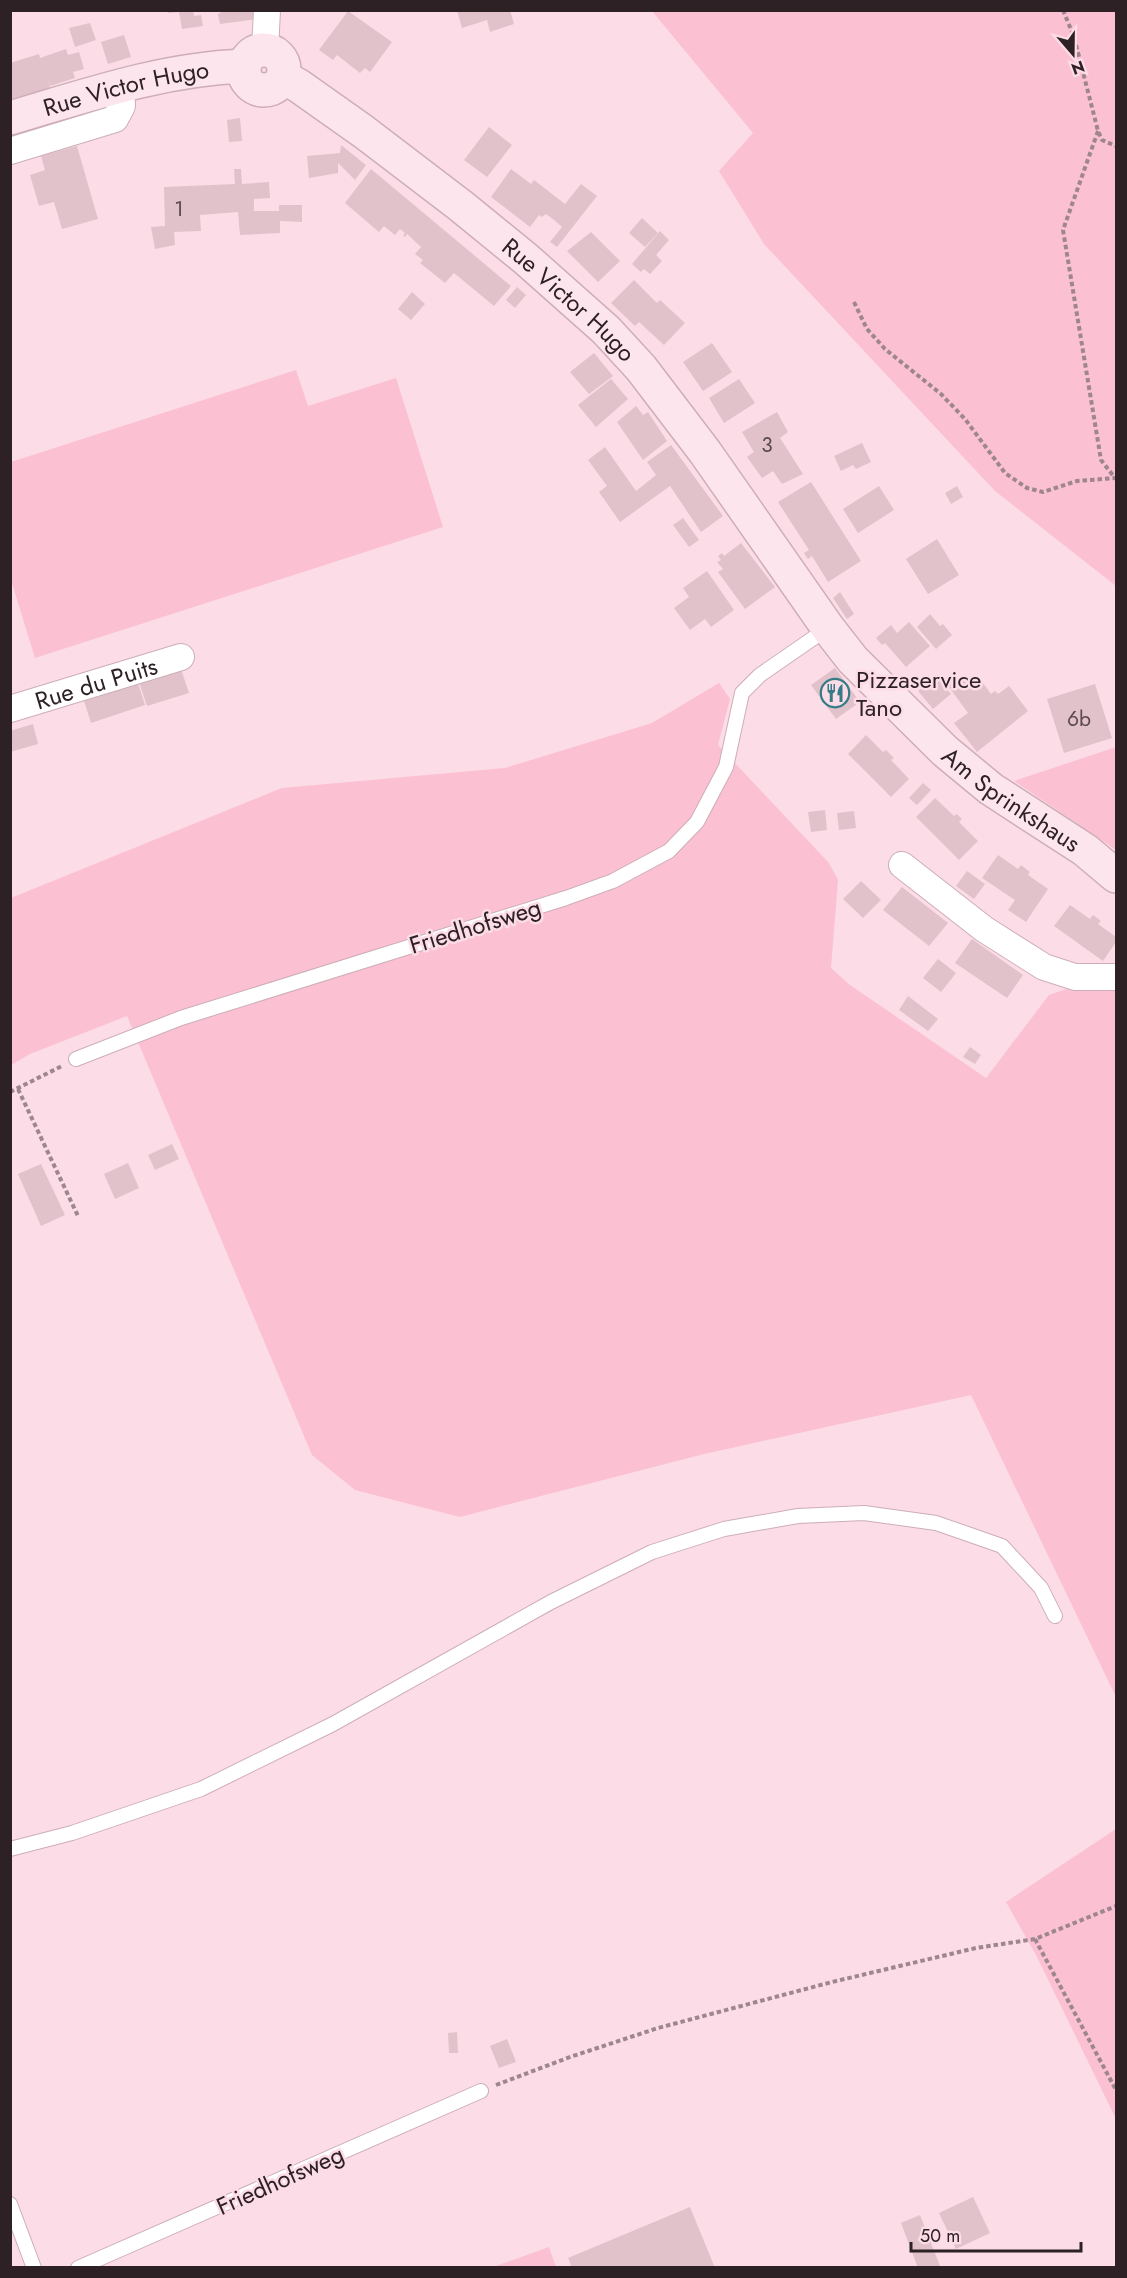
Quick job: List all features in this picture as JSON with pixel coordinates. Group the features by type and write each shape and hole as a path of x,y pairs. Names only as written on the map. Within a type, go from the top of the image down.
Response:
{"street":[{"path":"255,58 267,10"},
{"name":"Rue Victor Hugo","path":"10,118 121,84 274,53 281,59 284,68 283,77 364,132 461,206 606,330 641,368 705,452 795,580"},
{"path":"10,151 115,119 122,106 121,84"},
{"name":"Am Sprinkshaus","path":"795,580 852,660 945,751 991,789 1084,850 1116,876"},
{"name":"Rue du Puits","path":"10,709 181,657"},
{"path":"902,866 984,928 1044,967 1075,977 1116,977"}],"lane":[{"name":"Friedhofsweg","path":"76,1059 181,1018 566,898 613,881 669,851 697,822 726,767 742,693 760,675 828,628"},
{"path":"10,1849 72,1833 201,1789 333,1724 551,1602 652,1552 724,1529 798,1516 864,1513 936,1523 1002,1546 1041,1588 1055,1616"},
{"name":"Friedhofsweg","path":"78,2268 482,2091"},
{"path":"10,2204 34,2268"}],"path":[{"path":"1063,10 1074,37 1098,132 1102,140 1116,146"},
{"path":"1098,132 1063,230 1101,460 1116,478"},
{"path":"854,302 867,329 885,349 941,394 965,419 1005,473 1027,489 1043,492 1077,481 1116,478"},
{"path":"10,1092 76,1059"},
{"path":"18,1089 78,1216"},
{"path":"482,2091 570,2057 668,2025 965,1950 1035,1939 1116,1906"},
{"path":"1035,1939 1116,2090"}],"shaded area":[{"path":"652,11 1116,11 1116,586 995,491 764,244 719,171 753,133"},
{"path":"296,370 308,406 396,378 443,527 35,658 11,580 11,462"},
{"path":"719,683 730,699 718,745 829,863 838,880 831,968 850,985 986,1078 1049,995 1072,987 1116,987 1116,1697 971,1395 704,1454 460,1517 355,1490 312,1455 127,1016 30,1054 11,1065 11,898 282,788 505,768 652,723"},
{"path":"1116,747 1116,850 1014,781"},
{"path":"1116,1829 1116,2119 1036,1955 1006,1902"},
{"path":"549,2247 556,2267 493,2267"}],"building":[{"path":"167,10 193,10 194,16 201,15 203,26 182,29 179,12 168,13"},
{"path":"225,10 256,10 257,19 220,24 218,14"},
{"path":"457,10 510,10 514,24 490,32 487,20 462,28"},
{"path":"348,11 392,42 370,72 365,68 360,73 337,55 333,60 319,50"},
{"path":"90,23 96,40 75,47 69,28"},
{"path":"124,35 131,57 108,64 101,42"},
{"path":"66,49 68,55 79,52 84,69 73,72 75,78 50,86 48,80 50,88 10,99 10,63 39,54 40,58"},
{"path":"240,118 242,141 229,142 227,120"},
{"path":"489,127 512,145 487,177 464,160"},
{"path":"341,145 366,165 355,180 338,163 338,173 309,178 307,156 340,153"},
{"path":"77,146 98,219 62,229 54,202 39,206 30,175 45,170 41,156"},
{"path":"234,169 241,169 242,184 269,182 270,198 254,199 254,211 279,211 279,205 302,205 302,222 280,221 280,233 240,235 238,212 200,215 201,231 174,232 175,245 155,249 151,227 165,226 164,187 235,184"},
{"path":"371,169 511,286 494,306 454,273 445,283 420,263 423,260 415,254 421,247 407,234 403,236 405,233 400,229 395,235 384,226 379,232 345,203"},
{"path":"511,169 531,184 534,180 565,204 581,184 597,196 557,247 550,242 562,227 553,219 546,214 542,217 539,215 530,227 491,197"},
{"path":"642,218 658,233 645,247 629,233"},
{"path":"660,231 669,240 656,255 662,261 650,274 644,269 641,272 632,264"},
{"path":"591,232 620,261 598,282 567,251"},
{"path":"634,280 657,303 660,300 685,323 664,345 639,322 635,326 611,303"},
{"path":"517,287 526,295 515,308 506,300"},
{"path":"412,292 425,304 411,320 398,309"},
{"path":"712,343 732,372 703,391 683,362"},
{"path":"594,353 613,376 589,394 570,372"},
{"path":"611,379 628,399 596,427 578,405"},
{"path":"739,379 755,403 724,423 709,398"},
{"path":"636,406 643,415 648,412 667,441 643,460 617,422"},
{"path":"777,412 788,432 780,438 803,474 782,484 773,471 762,478 747,457 754,452 742,432"},
{"path":"862,443 871,462 856,469 853,465 841,471 834,456"},
{"path":"671,445 723,516 701,532 670,486 620,522 599,492 607,486 588,460 605,447 636,491 656,475 647,462"},
{"path":"811,482 861,561 828,582 812,556 808,559 804,553 809,550 778,502"},
{"path":"879,486 894,510 858,533 843,509"},
{"path":"957,486 963,497 951,504 945,493"},
{"path":"683,518 699,540 689,547 673,525"},
{"path":"937,539 959,575 928,594 906,559"},
{"path":"741,543 775,587 745,609 718,572 723,569 717,562 721,560 718,556 722,553 724,556"},
{"path":"707,571 734,610 711,627 705,619 690,630 674,608 689,597 683,588"},
{"path":"840,592 854,614 847,619 833,598"},
{"path":"930,614 952,635 936,649 917,627"},
{"path":"909,622 930,646 906,667 885,643 882,645 876,638 891,625 897,633"},
{"path":"180,666 189,693 147,706 138,679"},
{"name":"Pizzaservice Tano","path":"835,668 860,702 836,719 811,685"},
{"path":"977,675 991,694 995,691 998,694 1009,686 1028,711 977,752 954,723 968,713 946,683"},
{"path":"936,676 951,694 933,709 918,691"},
{"path":"136,677 145,705 91,723 84,701 94,698 92,691"},
{"path":"1095,684 1112,738 1064,753 1047,699"},
{"path":"33,724 38,744 10,752 10,731"},
{"path":"866,735 883,752 886,750 894,758 891,760 909,779 891,797 848,754"},
{"path":"923,783 931,790 917,805 909,798"},
{"path":"935,798 954,816 957,814 962,819 959,822 978,841 959,860 916,817"},
{"path":"825,810 827,830 811,832 808,812"},
{"path":"854,811 856,828 839,830 837,813"},
{"path":"998,855 1018,869 1021,865 1030,872 1028,875 1048,889 1026,922 1008,910 1015,900 982,878"},
{"path":"967,871 985,884 974,899 956,886"},
{"path":"861,881 881,900 863,918 843,899"},
{"path":"902,887 948,923 929,946 883,910"},
{"path":"1070,905 1090,919 1093,915 1101,921 1098,924 1116,937 1116,942 1103,961 1054,926"},
{"path":"972,939 1023,975 1007,998 955,963"},
{"path":"938,959 956,973 941,992 923,978"},
{"path":"908,996 938,1019 928,1031 899,1010"},
{"path":"970,1047 981,1055 975,1064 963,1057"},
{"path":"172,1144 179,1159 155,1170 148,1155"},
{"path":"128,1163 139,1188 115,1199 104,1174"},
{"path":"41,1164 65,1215 41,1226 18,1174"},
{"path":"457,2032 458,2053 449,2053 448,2033"},
{"path":"507,2039 516,2062 499,2068 490,2046"},
{"path":"973,2197 990,2233 956,2249 939,2213"},
{"path":"690,2207 715,2268 572,2268 568,2258"},
{"path":"920,2215 940,2266 937,2268 918,2268 901,2223"}],"place":[{"name":"Pizzaservice Tano","path":"835,693"}]}
